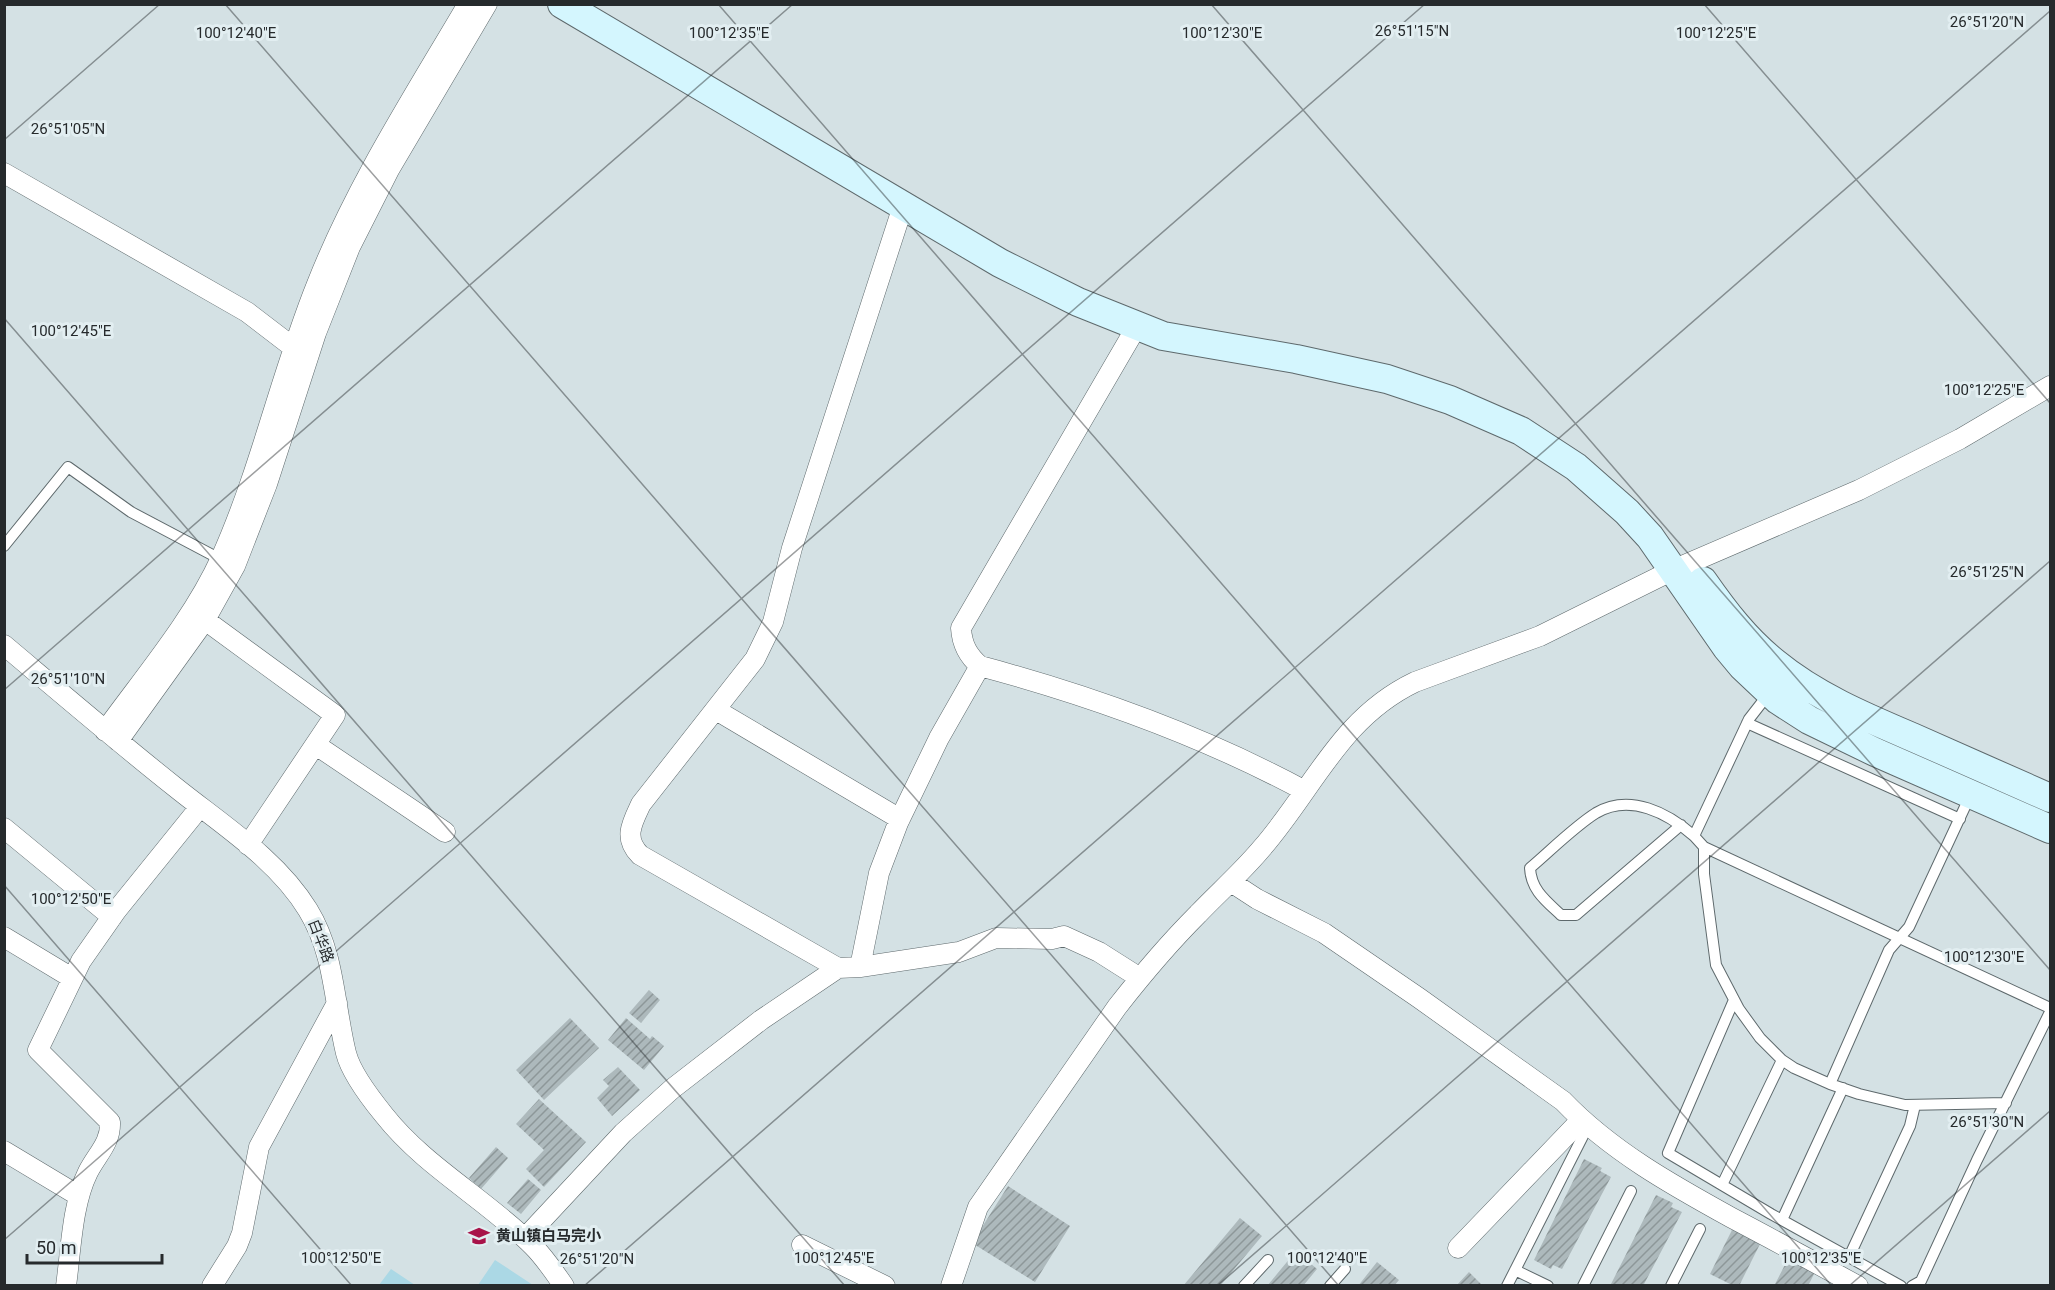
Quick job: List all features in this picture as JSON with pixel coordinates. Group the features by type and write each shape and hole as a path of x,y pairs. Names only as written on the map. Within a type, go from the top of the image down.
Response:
{"street":[{"path":"112,736 207,586 220,559 251,478 317,284 354,201 468,4"},
{"path":"112,736 205,620 226,584 244,545 316,333 350,247 389,170 487,4"},
{"path":"562,4 1036,282 1163,336 1296,359 1387,379 1481,413 1521,431 1594,481 1681,567 1753,644 1797,680 1819,694 1886,726 2050,798"},
{"path":"596,4 1009,248 1085,286 1168,319 1299,342 1391,362 1456,384 1529,416 1587,453 1614,475 1664,526 1681,567 1727,648 1770,692 1809,720 1875,752 1965,807 2050,829"},
{"path":"4,173 247,312 294,348"},
{"path":"838,968 640,855 631,844 630,828 641,804 755,659 773,622 792,548 903,206"},
{"path":"1137,326 961,628 963,644 980,666 1041,682 1190,736 1305,791"},
{"path":"951,1286 978,1207 1093,1041 1140,978 1197,915 1264,847 1349,731 1374,707 1401,688 1540,636 1681,567 1849,495 1910,466 2000,417 2050,386"},
{"path":"205,620 335,715 248,845"},
{"name":"白华路","path":"4,645 112,736 248,845 286,881 316,924 329,958 346,1055 370,1096 384,1115 418,1151 525,1238 564,1286"},
{"path":"860,967 879,873 900,819 939,738 980,666"},
{"path":"716,710 900,819"},
{"path":"315,745 446,832"},
{"path":"66,1286 79,1196 87,1174 108,1140 110,1122 38,1050 81,961 112,917 200,807"},
{"path":"4,828 112,917"},
{"path":"1231,882 1257,899 1324,933 1409,991 1563,1101 1606,1141 1667,1181 1857,1286"},
{"path":"525,1238 623,1133 672,1089 761,1020 838,968 860,967 959,952 996,938 1052,939 1064,936 1099,952 1140,978"},
{"path":"4,937 72,978"},
{"path":"212,1286 243,1233 259,1147 338,1003"},
{"path":"1458,1248 1585,1123"},
{"path":"4,1151 79,1196"},
{"path":"802,1245 885,1286"}],"lane":[{"path":"4,546 68,467 131,512 220,559"},
{"path":"1694,836 1747,723 1770,692"},
{"path":"1747,723 1965,807 1909,927 1889,950 1830,1084"},
{"path":"1680,825 1576,915 1561,915 1540,895 1532,882 1530,868 1593,814 1624,805 1642,807 1660,813 1680,825 1704,847 2050,1010 1921,1281 1912,1286"},
{"path":"1704,847 1704,874 1716,964 1734,1000 1760,1038 1782,1059 1794,1068 1830,1084 1905,1105 2006,1103"},
{"path":"1734,1000 1668,1153 1901,1286"},
{"path":"1722,1185 1782,1059"},
{"path":"1782,1220 1843,1088"},
{"path":"1849,1257 1910,1126 1915,1105"},
{"path":"1507,1286 1585,1123"},
{"path":"1583,1286 1631,1191"},
{"path":"1671,1286 1700,1229"},
{"path":"1244,1286 1268,1260"},
{"path":"1330,1286 1345,1269"},
{"path":"1515,1270 1548,1286"}],"shaded area":[{"path":"495,1260 533,1285 478,1285"},
{"path":"391,1269 415,1285 379,1285"}],"building":[{"path":"649,990 660,1000 641,1023 629,1013"},
{"path":"570,1018 599,1048 544,1100 516,1070"},
{"path":"626,1018 650,1039 652,1036 664,1046 644,1070 608,1040"},
{"path":"618,1067 640,1090 612,1116 597,1098 609,1086 603,1080"},
{"path":"539,1099 586,1142 544,1187 526,1169 544,1150 516,1124"},
{"path":"496,1147 508,1158 481,1189 469,1178"},
{"path":"1584,1159 1602,1168 1600,1171 1611,1177 1562,1269 1553,1265 1551,1269 1534,1260"},
{"path":"528,1179 541,1190 521,1214 507,1203"},
{"path":"1008,1186 1070,1226 1035,1282 972,1243"},
{"path":"1656,1195 1673,1203 1671,1207 1682,1212 1643,1286 1610,1286"},
{"path":"1240,1218 1262,1236 1220,1286 1183,1286"},
{"path":"1733,1228 1761,1242 1739,1286 1734,1286 1710,1274"},
{"path":"1296,1251 1317,1269 1303,1286 1267,1286"},
{"path":"1788,1259 1815,1272 1808,1286 1774,1286"},
{"path":"1377,1262 1399,1280 1394,1286 1358,1286"},
{"path":"1469,1272 1483,1286 1456,1286"}],"place":[{"name":"黄山镇白马完小","path":"479,1236"}]}
